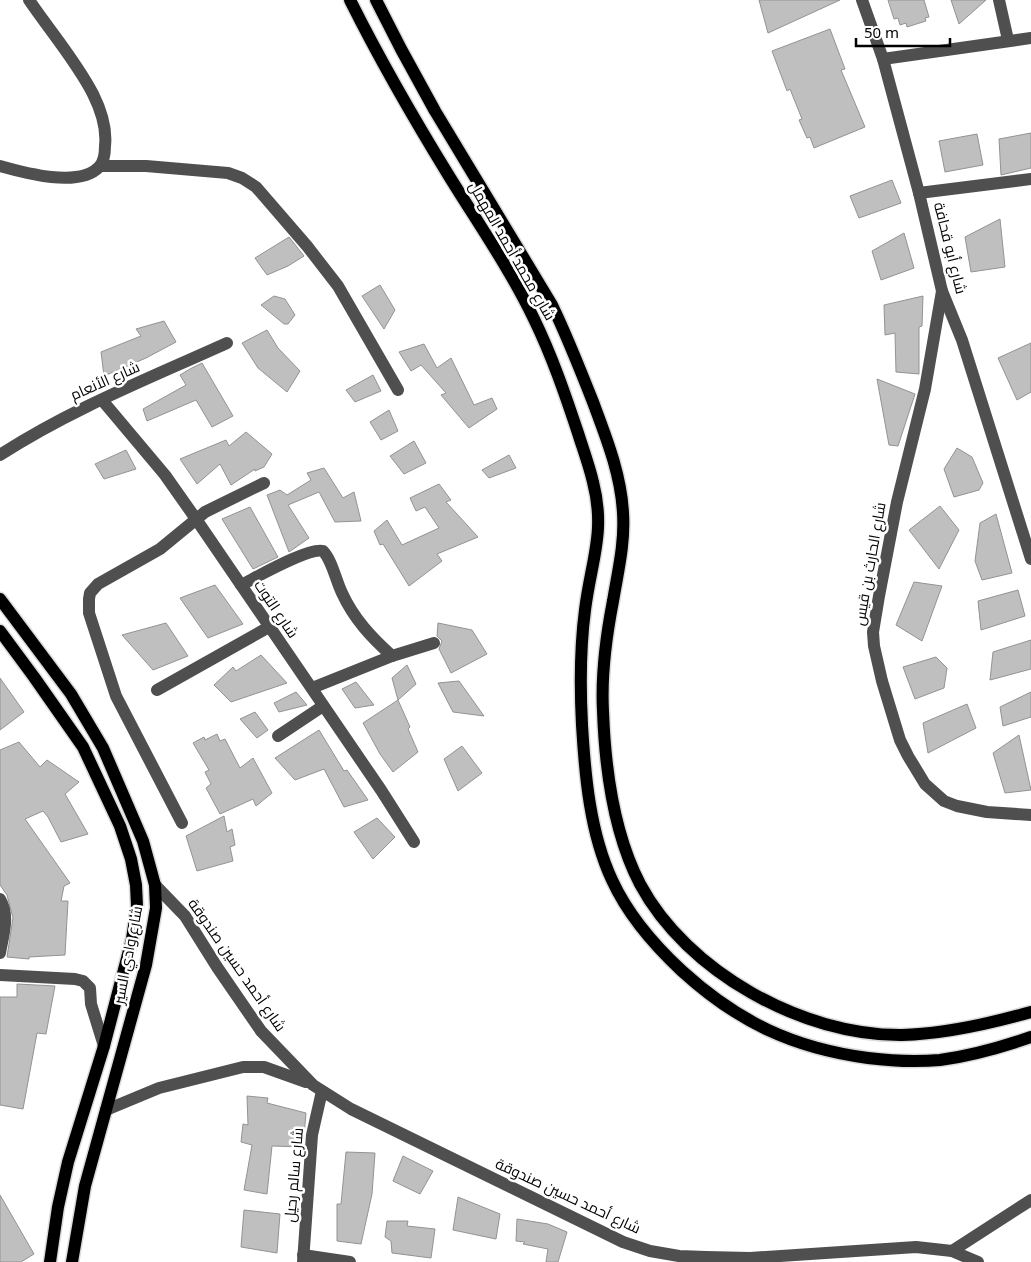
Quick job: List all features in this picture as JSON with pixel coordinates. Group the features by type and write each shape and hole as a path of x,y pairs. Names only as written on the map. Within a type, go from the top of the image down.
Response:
{"main road":[{"name":"شارع محمد أحمد المهمل","path":"350,0 413,115 533,316 567,400 593,482 599,514 599,529 582,632 581,700 584,752 590,802 599,844 611,879 631,914 673,963 711,995 738,1014 770,1032 813,1048 880,1059 921,1061 957,1057 1031,1037"},
{"name":"شارع محمد أحمد المهمل","path":"376,0 435,111 552,305 566,333 616,470 622,498 624,531 604,657 602,683 604,734 610,784 620,830 630,862 649,899 672,930 706,962 769,1002 810,1018 864,1032 902,1035 946,1030 1031,1012"},
{"name":"شارع وادي السير","path":"0,599 71,694 98,740 143,841 155,885 156,908 146,965 85,1186 72,1262"},
{"name":"شارع وادي السير","path":"0,631 34,676 82,747 120,826 131,859 136,886 137,906 132,939 104,1046 68,1162 58,1207 50,1262"},
{"path":"136,886 155,885"}],"street":[{"path":"29,0 93,95 105,126 105,152 101,166"},
{"name":"شارع أبو قحافة","path":"862,0 882,59 919,193 942,291 965,348 1031,559"},
{"path":"999,0 1008,40"},
{"path":"882,59 1031,38"},
{"path":"0,166 39,175 70,177 85,175 101,166 163,167 228,173 242,178 256,188 302,239 338,286 398,390"},
{"path":"919,193 1031,179"},
{"name":"شارع الحارث بن قيس","path":"942,291 925,389 897,502 873,632 874,646 882,681 900,740 925,784 944,800 956,806 987,812 1031,815"},
{"name":"شارع الأنعام","path":"0,455 49,425 227,343"},
{"name":"شارع التوت","path":"102,400 154,462 196,519 381,790 414,842"},
{"path":"182,823 116,696 92,622 90,593 98,584 160,549 196,519 219,504 264,483"},
{"path":"241,585 300,555 312,551 323,551 327,556 340,591 355,618 366,632 392,656"},
{"path":"157,690 269,627"},
{"path":"312,688 392,656 434,643"},
{"path":"278,736 324,706"},
{"name":"شارع أحمد حسين صندوقة","path":"155,885 185,916 261,1031 318,1088"},
{"path":"0,899 5,908 6,917 0,954"},
{"path":"0,975 83,981 90,988 91,1004 104,1046"},
{"name":"شارع أحمد حسين صندوقة","path":"106,1110 159,1088 243,1066 264,1067 290,1075 318,1088 351,1109 614,1238 650,1251 679,1256 750,1258 916,1247 952,1251 978,1262"},
{"name":"شارع سالم رحيل","path":"303,1259 312,1135 318,1088"},
{"path":"952,1251 1031,1200"},
{"path":"303,1259 350,1262"}],"building":[{"path":"759,0 840,0 768,33"},
{"path":"888,0 924,0 929,17 925,18 926,21 907,27 906,23 900,25 898,18 894,19"},
{"path":"951,0 986,0 959,24"},
{"path":"830,29 845,69 841,70 865,127 814,148 810,137 807,138 799,120 802,119 790,89 787,91 772,51"},
{"path":"1031,133 1031,168 1001,175 999,139"},
{"path":"977,134 983,165 945,172 939,141"},
{"path":"892,180 901,203 859,218 850,196"},
{"path":"1000,219 1005,267 971,272 965,237"},
{"path":"904,233 914,268 881,280 872,251"},
{"path":"289,237 304,256 288,266 267,275 255,258"},
{"path":"380,285 395,310 384,329 362,296"},
{"path":"274,296 285,299 295,315 288,324 284,324 261,305"},
{"path":"923,296 922,326 919,327 919,374 896,372 895,333 885,335 884,305"},
{"path":"164,321 176,342 146,358 104,376 101,352 141,336 136,329"},
{"path":"267,330 278,348 300,371 287,392 258,368 242,343"},
{"path":"1031,343 1031,392 1017,400 998,358"},
{"path":"424,344 437,368 451,358 474,405 492,398 497,409 469,428 441,395 446,393 421,365 411,371 399,352"},
{"path":"202,363 233,416 212,427 196,400 147,421 143,409 186,385 180,375"},
{"path":"373,375 381,391 355,402 346,390"},
{"path":"877,379 915,394 898,446 889,445"},
{"path":"389,410 398,431 381,440 370,422"},
{"path":"246,432 272,454 264,467 255,471 255,469 231,485 220,464 197,484 180,459 226,440 229,446"},
{"path":"414,441 426,463 404,474 390,456"},
{"path":"957,448 972,457 983,483 979,490 954,497 944,469"},
{"path":"126,450 136,469 104,479 95,464"},
{"path":"509,455 516,468 489,478 482,470"},
{"path":"324,468 343,498 354,492 361,521 335,522 319,492 288,505 309,538 289,552 267,495 280,490 287,495 311,480 307,473"},
{"path":"439,484 451,500 446,502 478,537 437,554 442,561 409,586 383,544 380,545 374,531 387,520 402,545 439,528 425,507 416,511 410,498"},
{"path":"940,506 959,530 939,569 909,530"},
{"path":"250,507 278,557 253,569 222,519"},
{"path":"996,514 1012,573 982,580 975,561 980,523"},
{"path":"914,582 942,586 922,641 896,625"},
{"path":"215,585 243,624 208,638 180,598"},
{"path":"1018,590 1025,616 981,630 978,601"},
{"path":"166,623 188,656 153,670 122,635"},
{"path":"438,623 472,630 487,654 451,673 439,649 442,641 437,636"},
{"path":"1031,640 1031,669 990,680 993,652"},
{"path":"261,655 287,683 231,702 214,685 233,667 236,671"},
{"path":"936,657 947,668 944,688 915,699 903,667"},
{"path":"407,665 416,684 398,700 392,678"},
{"path":"0,678 24,712 0,730"},
{"path":"459,681 484,716 453,712 438,683"},
{"path":"356,682 374,705 355,708 342,689"},
{"path":"296,692 307,705 279,712 274,703"},
{"path":"1031,692 1031,717 1003,726 1000,707"},
{"path":"398,700 410,727 408,729 418,752 393,772 380,754 363,723"},
{"path":"967,704 976,728 928,753 923,723"},
{"path":"255,712 268,730 257,738 240,719"},
{"path":"319,730 344,771 347,770 368,800 344,807 324,769 295,780 275,758"},
{"path":"217,734 220,741 225,739 240,768 253,758 272,793 256,806 253,799 220,814 206,788 211,784 205,772 209,770 193,743 204,737 205,740"},
{"path":"1019,735 1031,790 1005,793 993,753"},
{"path":"19,742 40,767 47,760 79,782 65,794 88,834 61,842 43,811 25,819 70,883 64,886 61,901 68,901 65,955 29,957 29,959 7,957 13,918 7,895 0,885 0,750"},
{"path":"462,746 482,773 458,791 444,759"},
{"path":"224,816 227,832 232,829 235,845 230,847 233,861 197,871 186,836"},
{"path":"377,818 395,837 373,859 354,832"},
{"path":"17,984 55,986 46,1034 37,1033 23,1109 0,1105 0,997 17,997"},
{"path":"247,1096 268,1098 267,1103 306,1113 303,1147 272,1146 267,1194 244,1190 252,1145 241,1142 243,1124 248,1125"},
{"path":"346,1152 375,1153 372,1194 361,1244 337,1241 337,1204 341,1204"},
{"path":"403,1156 433,1171 420,1194 393,1181"},
{"path":"0,1195 34,1254 21,1262 0,1262"},
{"path":"458,1197 500,1214 496,1239 453,1230"},
{"path":"244,1210 280,1214 277,1253 241,1247"},
{"path":"517,1219 548,1224 567,1232 558,1262 546,1262 548,1249 516,1241"},
{"path":"387,1221 408,1221 407,1226 435,1229 431,1258 392,1253 391,1241 385,1237"}]}
